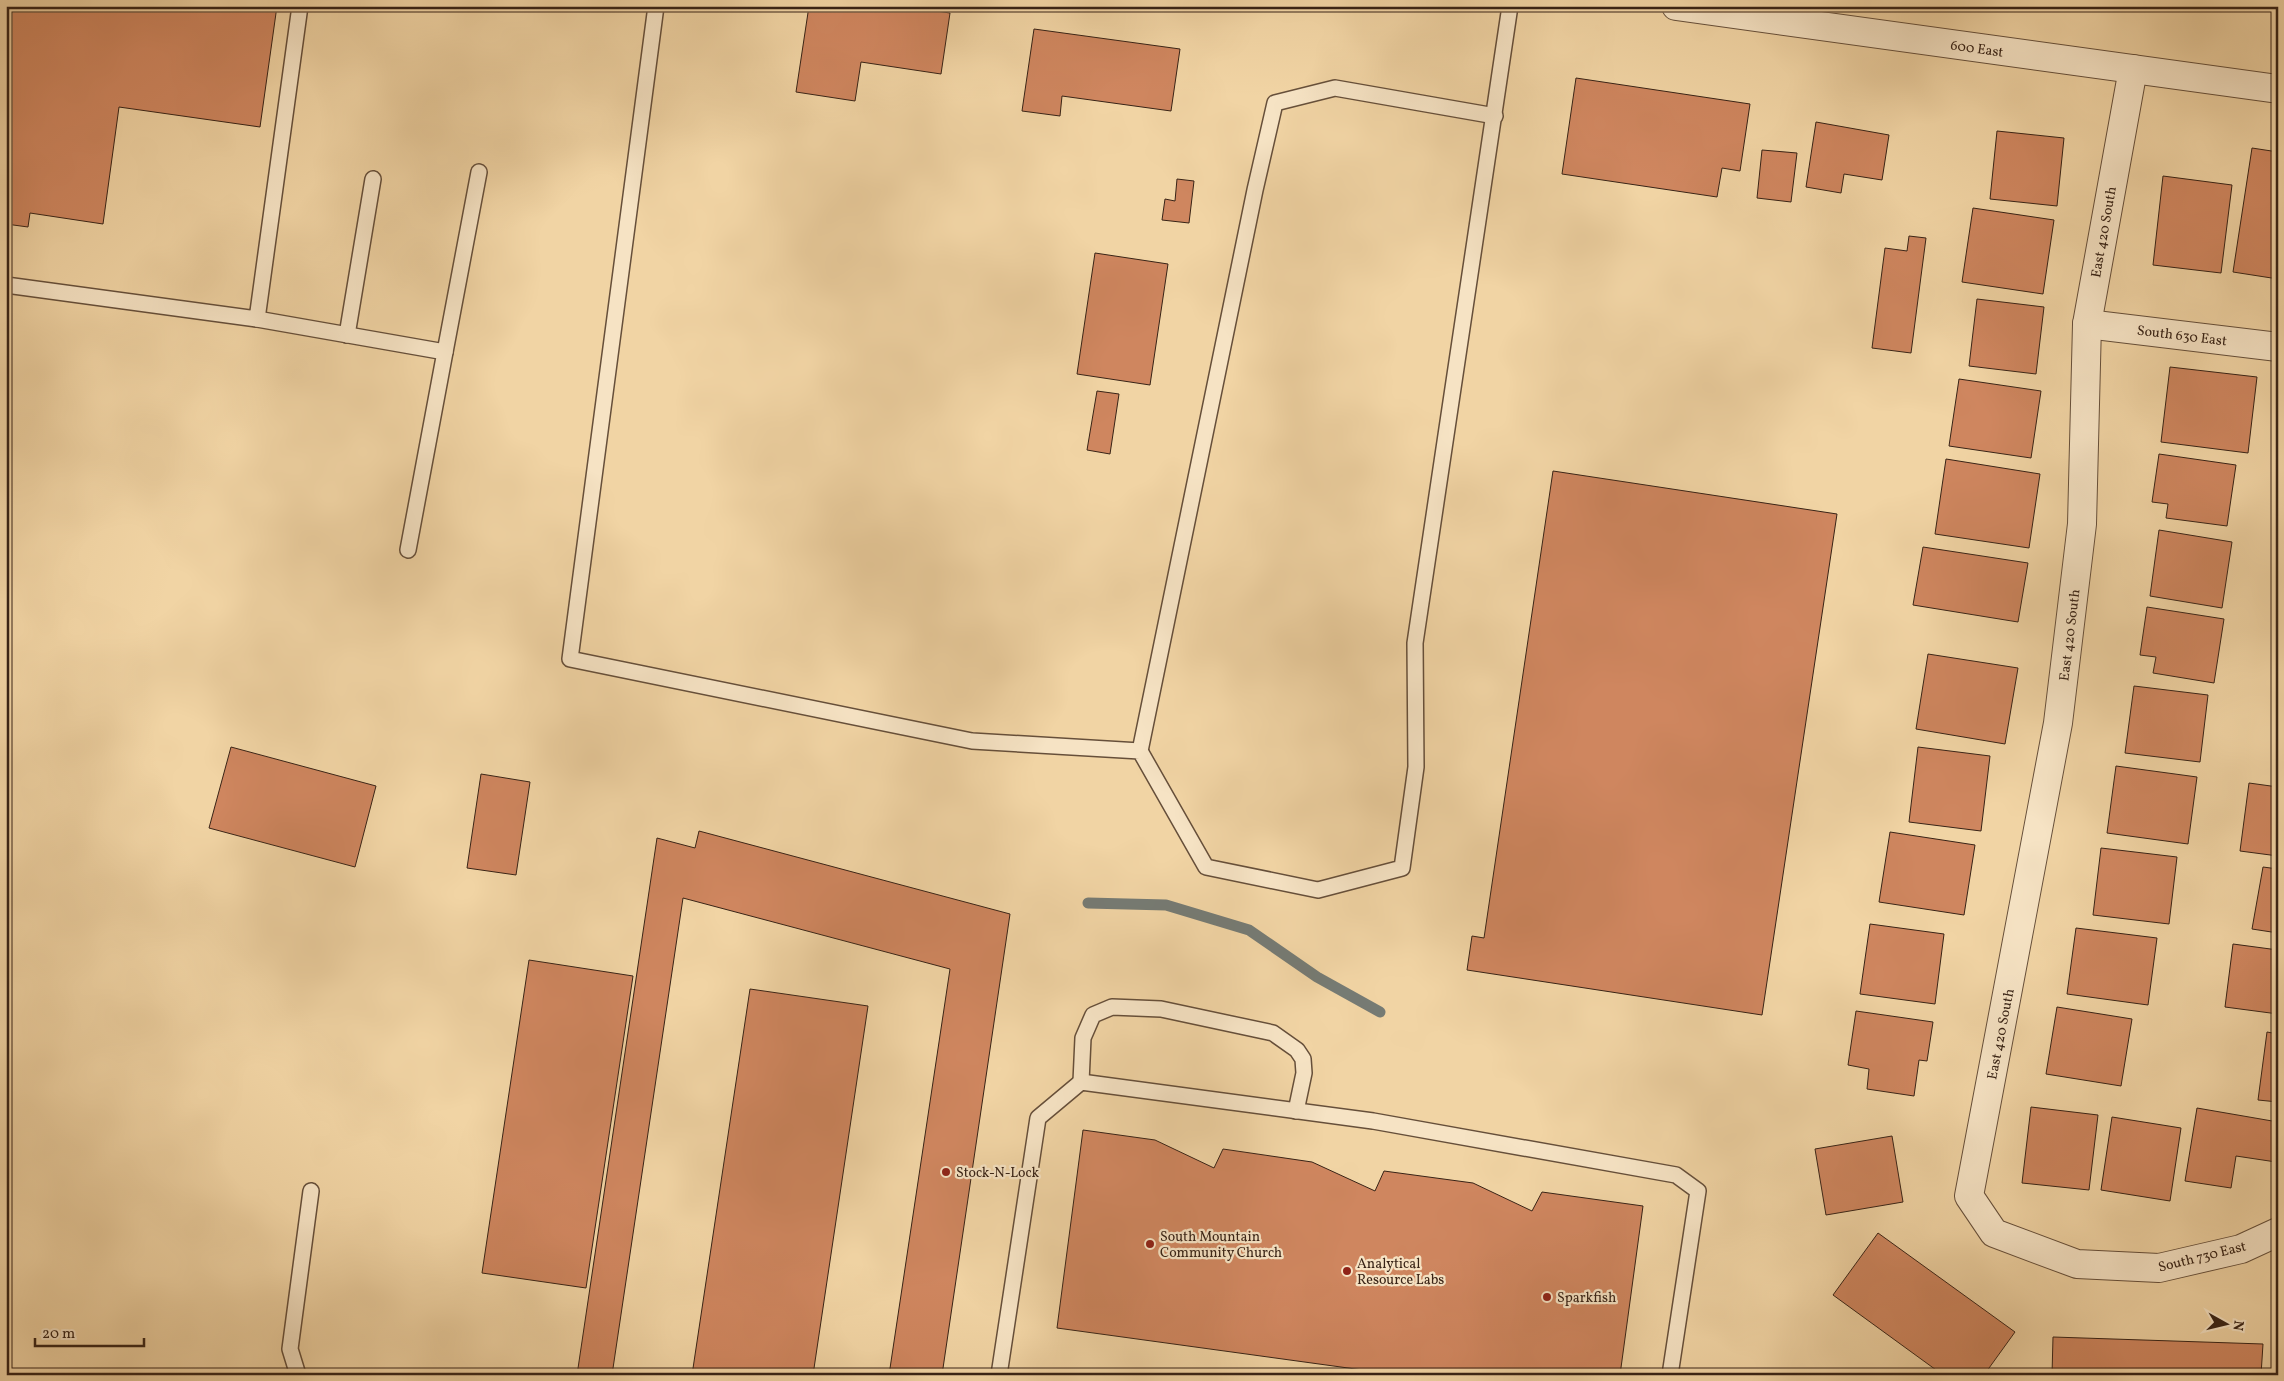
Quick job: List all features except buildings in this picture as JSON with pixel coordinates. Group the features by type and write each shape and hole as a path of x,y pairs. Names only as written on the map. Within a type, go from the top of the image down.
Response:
{"street":[{"name":"600 East","path":"1676,6 2278,89"},
{"name":"East 420 South","path":"1969,1196 2058,723 2082,524 2087,324 2133,69"},
{"name":"South 630 East","path":"2087,324 2278,347"},
{"name":"South 730 East","path":"1969,1196 1994,1233 2077,1264 2159,1268 2241,1249 2278,1232"}],"lane":[{"path":"257,319 300,6"},
{"path":"656,6 570,659 972,741 1140,750"},
{"path":"1495,116 1335,88 1275,104 1255,190 1140,750 1206,867 1318,890 1402,868 1416,767 1415,642 1495,116 1510,6"},
{"path":"408,550 480,172"},
{"path":"347,335 373,180"},
{"path":"6,285 257,319 445,352"},
{"path":"1000,1375 1038,1118 1081,1082 1083,1038 1093,1015 1112,1007 1161,1008 1273,1033 1297,1050 1303,1059 1304,1074 1296,1111"},
{"path":"1081,1082 1373,1121 1676,1175 1698,1192 1670,1375"},
{"path":"298,1375 290,1348 311,1191"}],"waterway":[{"path":"1088,903 1166,905 1249,930 1317,977 1380,1012"}],"place":[{"name":"Stock-N-Lock","path":"946,1172"},
{"name":"South Mountain Community Church","path":"1150,1244"},
{"name":"Analytical Resource Labs","path":"1347,1271"},
{"name":"Sparkfish","path":"1547,1297"}]}
